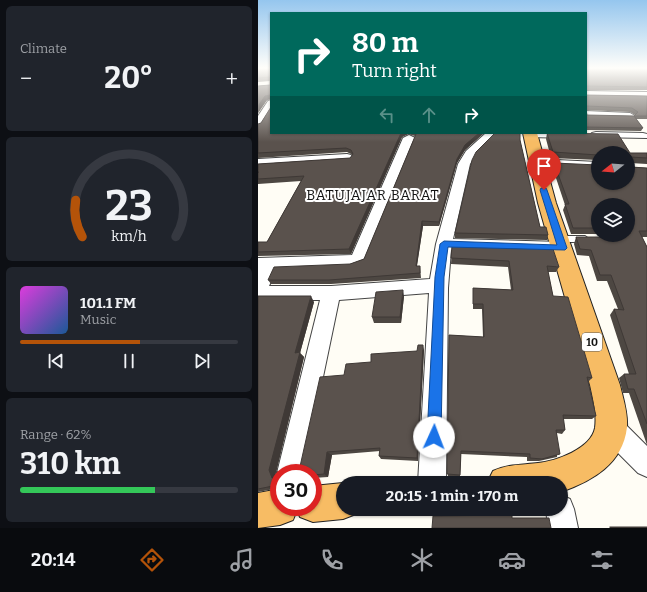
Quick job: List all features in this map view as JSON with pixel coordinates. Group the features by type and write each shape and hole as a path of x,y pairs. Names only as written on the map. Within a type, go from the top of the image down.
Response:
{"highway":[{"name":"10","path":"530,134 536,163 605,385 609,403 611,428 604,447 593,458 563,476"},
{"path":"322,503 336,502"},
{"path":"258,511 270,509"}],"street":[{"path":"587,94 647,95"},
{"path":"587,103 596,103"},
{"path":"258,125 270,105"},
{"path":"587,114 630,116"},
{"path":"432,476 440,285 439,277 444,244 464,164 470,154 491,134"},
{"path":"568,134 643,136"},
{"path":"258,289 264,264 352,261 358,259 409,138"},
{"path":"258,163 347,158"},
{"path":"536,163 591,166"},
{"path":"444,244 561,244"},
{"path":"258,293 331,293 440,285"},
{"path":"292,464 331,293"},
{"path":"611,428 647,464"},
{"path":"561,516 563,528"}],"lane":[{"path":"561,244 590,239"}],"building":[{"path":"258,93 270,93 270,95 265,96 258,106"},
{"path":"587,95 647,96 647,116 634,116 638,112 632,108 587,106"},
{"path":"270,109 270,134 401,134 349,249 258,252 258,242 267,242 304,176 258,179 258,164 350,158 353,154 351,150 346,148 258,153 258,124 261,123"},
{"path":"587,115 634,116 643,128 587,127"},
{"path":"416,134 478,134 465,145 457,159 439,222 422,221 416,266 420,266 420,273 329,280 268,280 274,267 350,264 364,259"},
{"path":"494,134 520,134 520,140 540,227 546,227 548,235 455,233 472,160 476,152"},
{"path":"547,134 618,134 626,146 591,146 591,155 553,152"},
{"path":"635,153 647,153 647,158 635,157"},
{"path":"554,163 591,165 591,190 635,190 635,167 647,168 647,231 639,231 647,247 647,424 634,389 628,389 624,374 636,374 614,309 624,310 611,275 600,275 591,250 580,249 576,237 591,237 591,242 635,242 635,198 591,198 591,228 573,228 565,204 569,204"},
{"path":"452,246 553,249 559,267 547,266 553,296 568,297 592,378 587,377 596,416 563,415 565,430 556,430 560,454 542,459 530,458 530,454 461,451 460,475 447,474 449,335 484,337 483,304 473,304 473,288 513,290 509,261 451,258"},
{"path":"403,290 400,317 372,317 376,292"},
{"path":"258,296 311,296 295,353 300,352 270,464 270,487 258,489"},
{"path":"418,345 423,345 417,458 379,456 380,448 327,452 324,474 322,474 322,464 301,464 320,377 344,375 346,364 371,362 371,354 417,351"},
{"path":"433,516 512,516 512,518 549,518 551,528 432,528"},
{"path":"647,527 647,528 610,528"}],"district":[{"name":"BATUJAJAR BARAT","path":"373,195"}],"route":[{"path":"434,437 440,285 439,277 444,244 562,248 544,190"}]}
